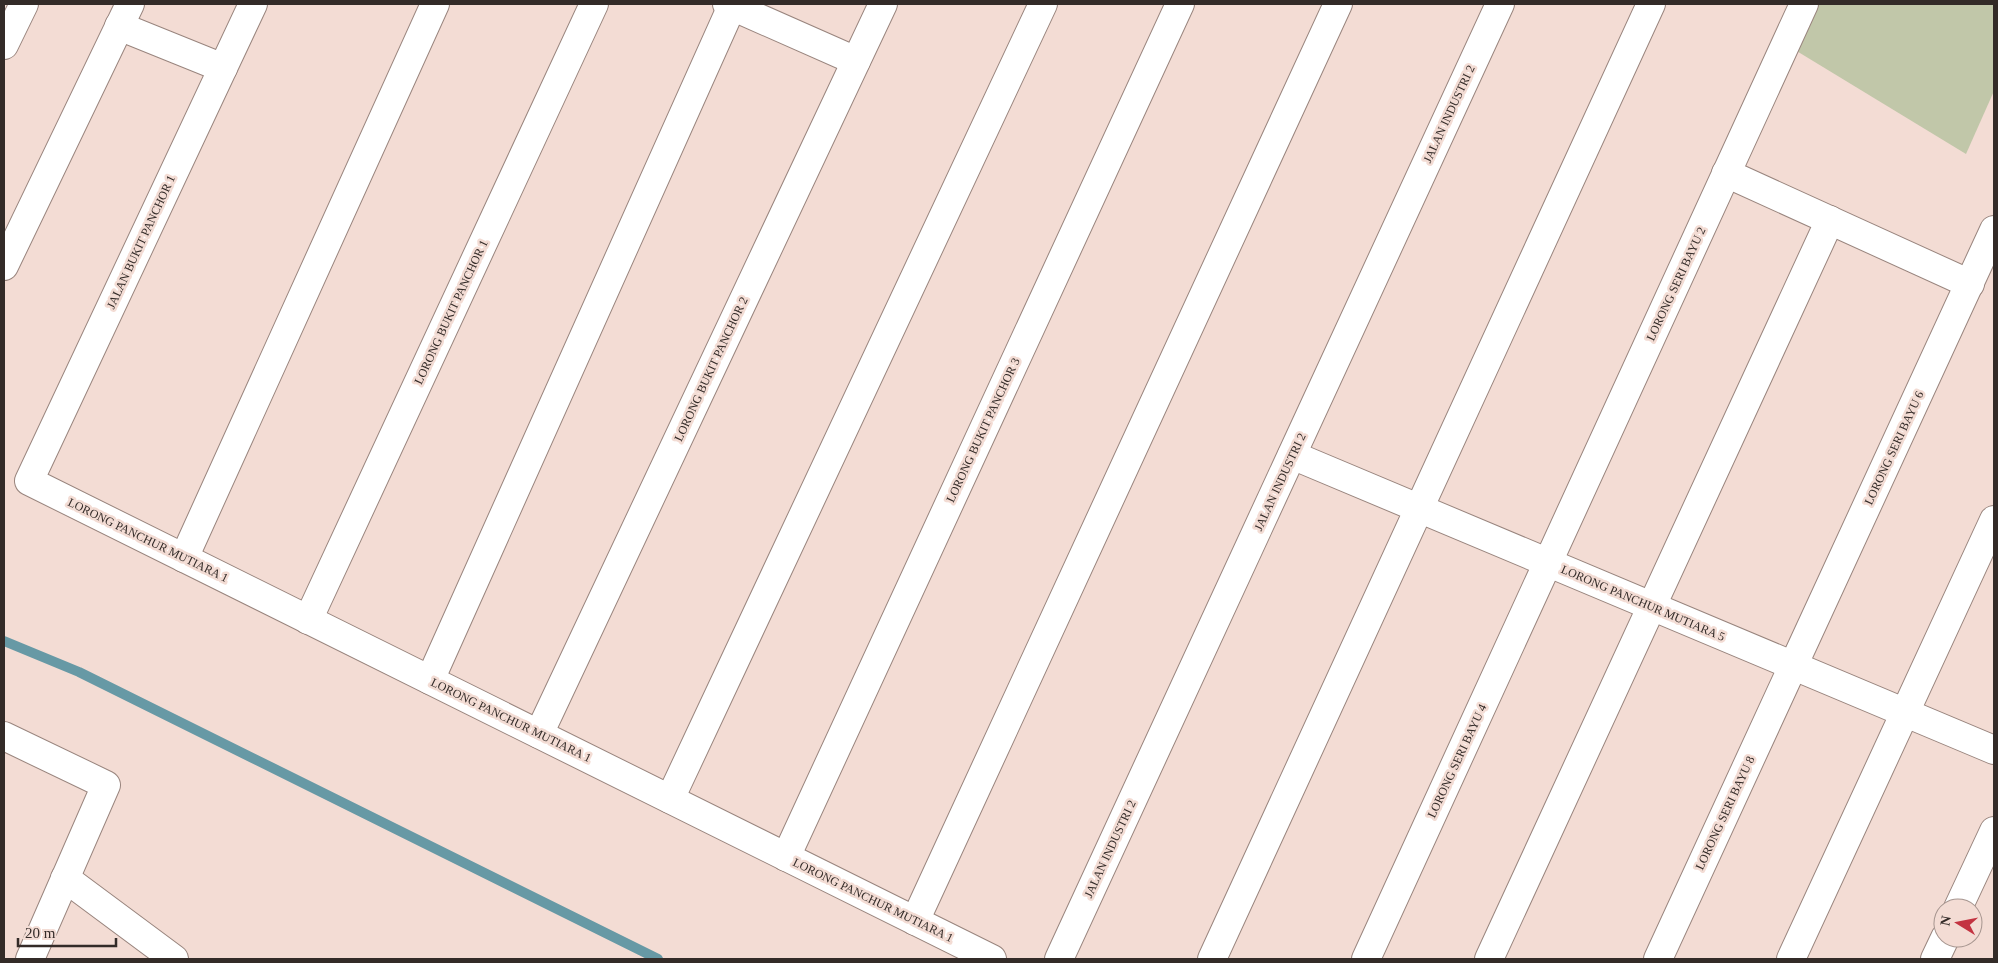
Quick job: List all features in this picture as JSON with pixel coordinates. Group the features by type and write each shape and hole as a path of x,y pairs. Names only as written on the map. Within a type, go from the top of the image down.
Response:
{"street":[{"path":"4,45 24,4"},
{"name":"JALAN BUKIT PANCHOR 1","path":"29,481 253,4"},
{"path":"184,558 435,4"},
{"name":"LORONG BUKIT PANCHOR 1","path":"308,620 594,4"},
{"name":"LORONG BUKIT PANCHOR 2","path":"539,734 883,4"},
{"path":"670,799 1043,4"},
{"name":"LORONG BUKIT PANCHOR 3","path":"786,857 1180,4"},
{"path":"915,921 1338,4"},
{"name":"JALAN INDUSTRI 2","path":"1059,959 1500,4"},
{"path":"1212,959 1651,4"},
{"name":"LORONG SERI BAYU 2","path":"1548,563 1804,4"},
{"path":"430,680 730,5 856,61"},
{"path":"4,266 124,15 223,68"},
{"path":"1726,173 1970,284"},
{"path":"1489,959 1830,220"},
{"name":"LORONG SERI BAYU 6","path":"1793,667 1994,230"},
{"name":"LORONG PANCHUR MUTIARA 5","path":"1292,455 1994,750"},
{"name":"LORONG PANCHUR MUTIARA 1","path":"29,481 992,959"},
{"path":"1790,959 1994,520"},
{"name":"LORONG SERI BAYU 4","path":"1366,959 1548,563"},
{"name":"LORONG SERI BAYU 8","path":"1658,959 1793,667"},
{"path":"4,736 106,786 30,959"},
{"path":"1963,898 1994,830"},
{"path":"66,878 174,959"}],"green space":[{"path":"1816,4 1994,4 1994,91 1966,154 1795,50"}],"waterway":[{"path":"4,641 79,672 658,959"}]}
